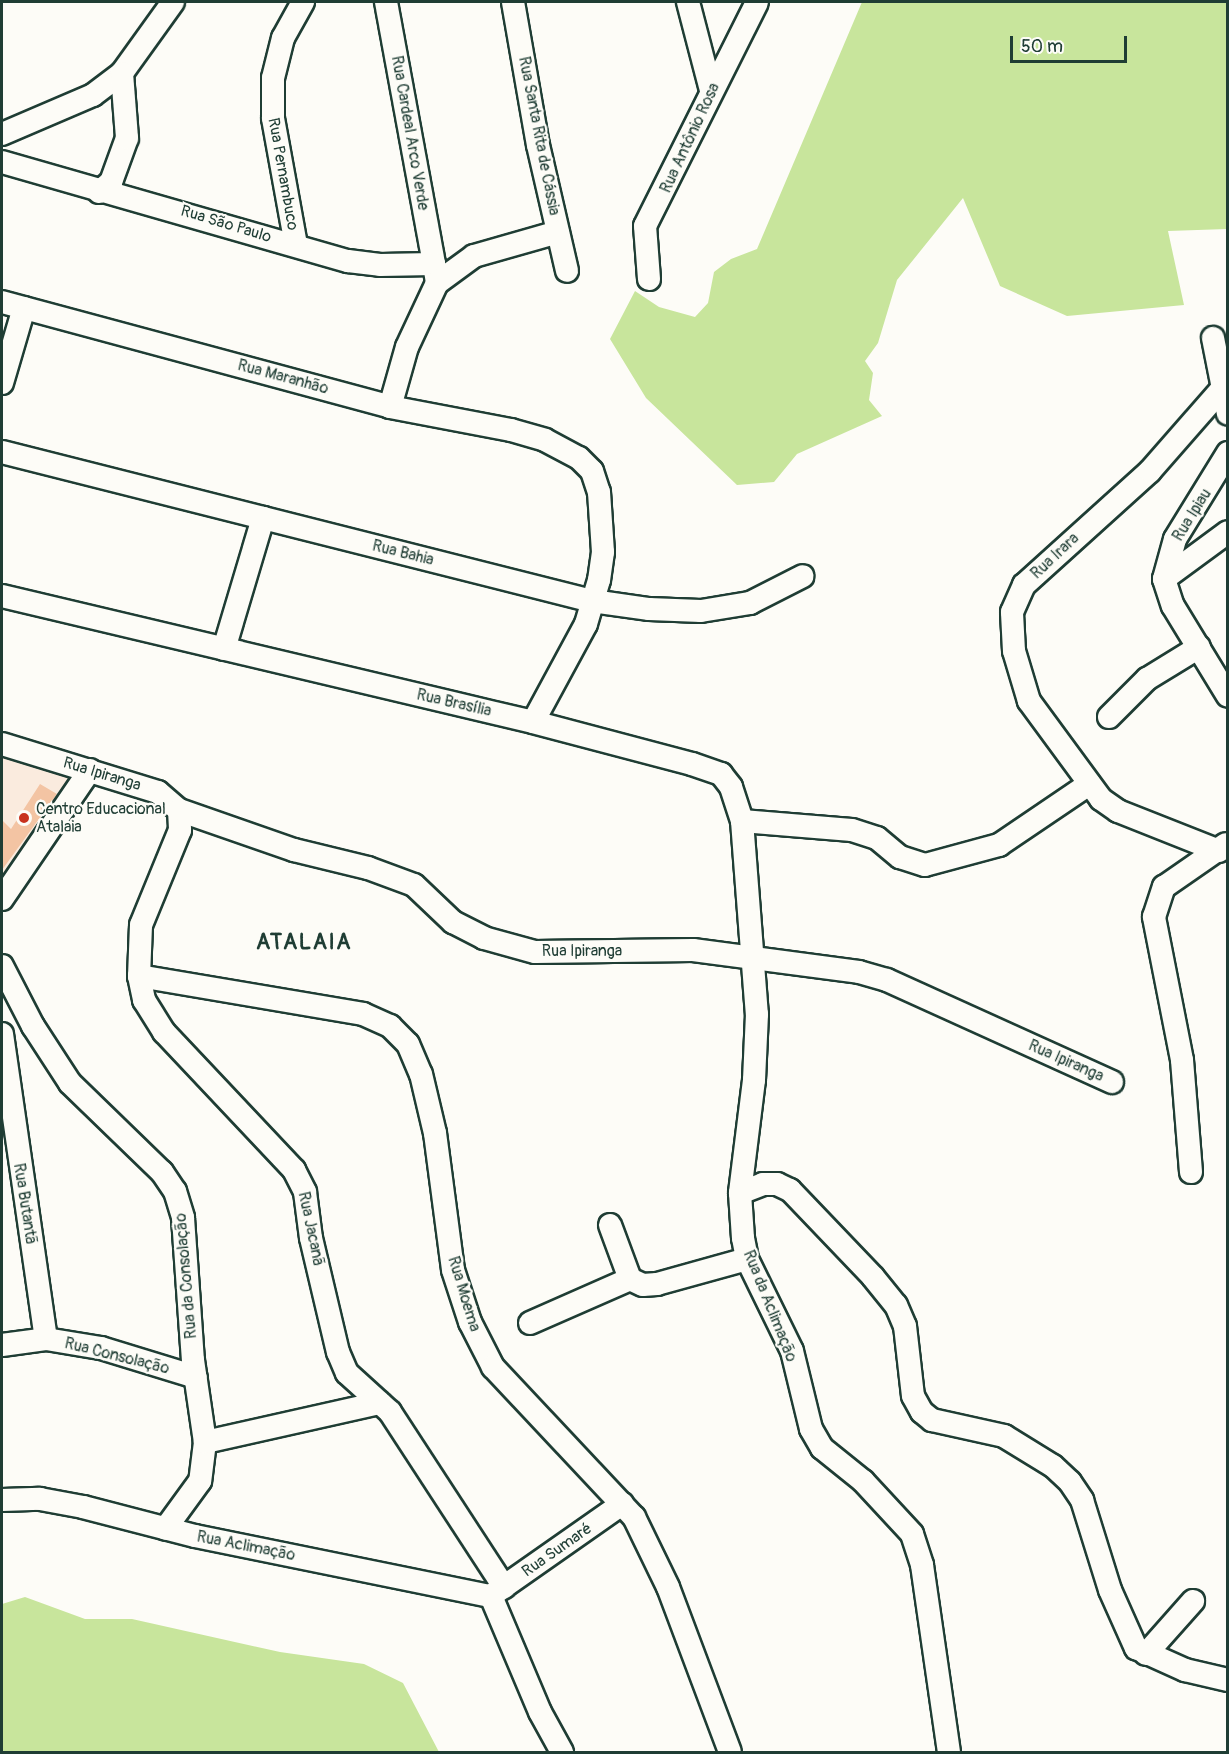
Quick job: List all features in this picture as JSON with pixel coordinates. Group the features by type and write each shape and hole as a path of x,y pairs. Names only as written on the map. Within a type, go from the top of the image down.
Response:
{"street":[{"path":"2,134 93,95 122,73 173,2"},
{"name":"Rua Pernambuco","path":"296,245 273,118 273,78 284,38 303,2"},
{"name":"Rua Cardeal Arco Verde","path":"386,2 435,274"},
{"name":"Rua Santa Rita de Cássia","path":"513,2 567,271"},
{"path":"688,2 711,90"},
{"name":"Rua Antônio Rosa","path":"649,279 645,226 757,2"},
{"path":"99,192 111,182 127,138 122,73"},
{"name":"Rua São Paulo","path":"2,162 99,192 156,203 296,245 380,266 435,274"},
{"path":"390,407 407,347 435,274 474,256 558,232"},
{"name":"Rua Maranhão","path":"2,303 390,407 511,430 564,450 592,471 599,492 603,552 592,600"},
{"path":"2,383 24,308"},
{"path":"1213,338 1227,414"},
{"name":"Rua Irara","path":"1221,390 1150,471 1024,585 1012,612 1014,651 1029,700 1089,784 1118,811 1223,847"},
{"name":"Rua Bahia","path":"2,452 592,600 649,609 700,611 750,603 803,576"},
{"name":"Rua Ipiau","path":"1164,579 1175,539 1227,453"},
{"path":"224,649 263,518"},
{"path":"1227,532 1164,579 1173,606 1227,696"},
{"name":"Rua Brasília","path":"2,596 533,722 721,774 731,787 742,821 754,957"},
{"path":"533,722 586,624 592,600"},
{"path":"1109,717 1147,679 1199,647"},
{"name":"Rua Ipiranga","path":"2,744 158,792 179,810 294,850 368,868 414,885 453,922 484,938 535,952 693,950 859,972 887,980 1112,1082"},
{"path":"2,899 90,770"},
{"path":"742,821 852,830 877,838 900,856 925,865 999,844 1089,784"},
{"name":"Rua Jacanã","path":"179,810 180,830 141,925 139,976 144,1000 164,1032 294,1170 305,1192 311,1238 338,1352 347,1373 380,1403 410,1438 497,1592"},
{"name":"Rua Irara","path":"1191,1172 1182,1060 1154,917 1164,886 1223,847"},
{"name":"Rua da Aclimação","path":"754,957 754,1080 740,1193 747,1258 792,1351 811,1429 822,1448 863,1481 912,1534 922,1565 949,1752"},
{"name":"Rua da Consolação","path":"2,966 33,1026 70,1083 162,1172 175,1191 183,1218 196,1377 205,1442 200,1481 165,1529"},
{"name":"Rua Moema","path":"139,976 363,1014 390,1026 408,1044 421,1074 435,1133 453,1270 470,1322 493,1367 634,1517 668,1587 730,1752"},
{"name":"Rua Butantã","path":"2,1034 46,1338"},
{"path":"740,1193 763,1185 777,1184 790,1190 873,1277 896,1305 905,1326 913,1396 922,1412 932,1420 1004,1436 1053,1466 1070,1482 1082,1500 1110,1590 1136,1648 1185,1670 1227,1680"},
{"path":"610,1225 630,1279 643,1285 657,1284 747,1258"},
{"path":"530,1323 630,1279"},
{"name":"Rua Consolação","path":"2,1345 46,1338 101,1348 196,1377"},
{"path":"205,1442 380,1403"},
{"name":"Rua Aclimação","path":"2,1500 51,1501 165,1529 497,1592"},
{"name":"Rua Sumaré","path":"497,1592 622,1504"},
{"path":"497,1592 540,1712 562,1752"},
{"path":"1146,1654 1193,1600"}],"shaded area":[{"name":"Centro Educacional Atalaia","path":"2,756 76,776 2,879"}],"green space":[{"path":"862,2 1227,2 1227,229 1168,231 1184,305 1067,316 1000,286 963,198 897,280 878,343 865,361 873,373 869,400 882,416 797,454 774,482 737,485 646,398 610,339 635,291 659,307 695,317 708,303 714,272 731,259 757,249"},
{"path":"25,1597 85,1619 132,1619 280,1652 364,1664 403,1683 439,1752 2,1752 2,1604"}],"building":[{"path":"40,784 57,794 2,870 2,820 11,829"}],"place":[{"name":"Centro Educacional Atalaia","path":"24,818"}],"district":[{"name":"ATALAIA","path":"304,943"}]}
